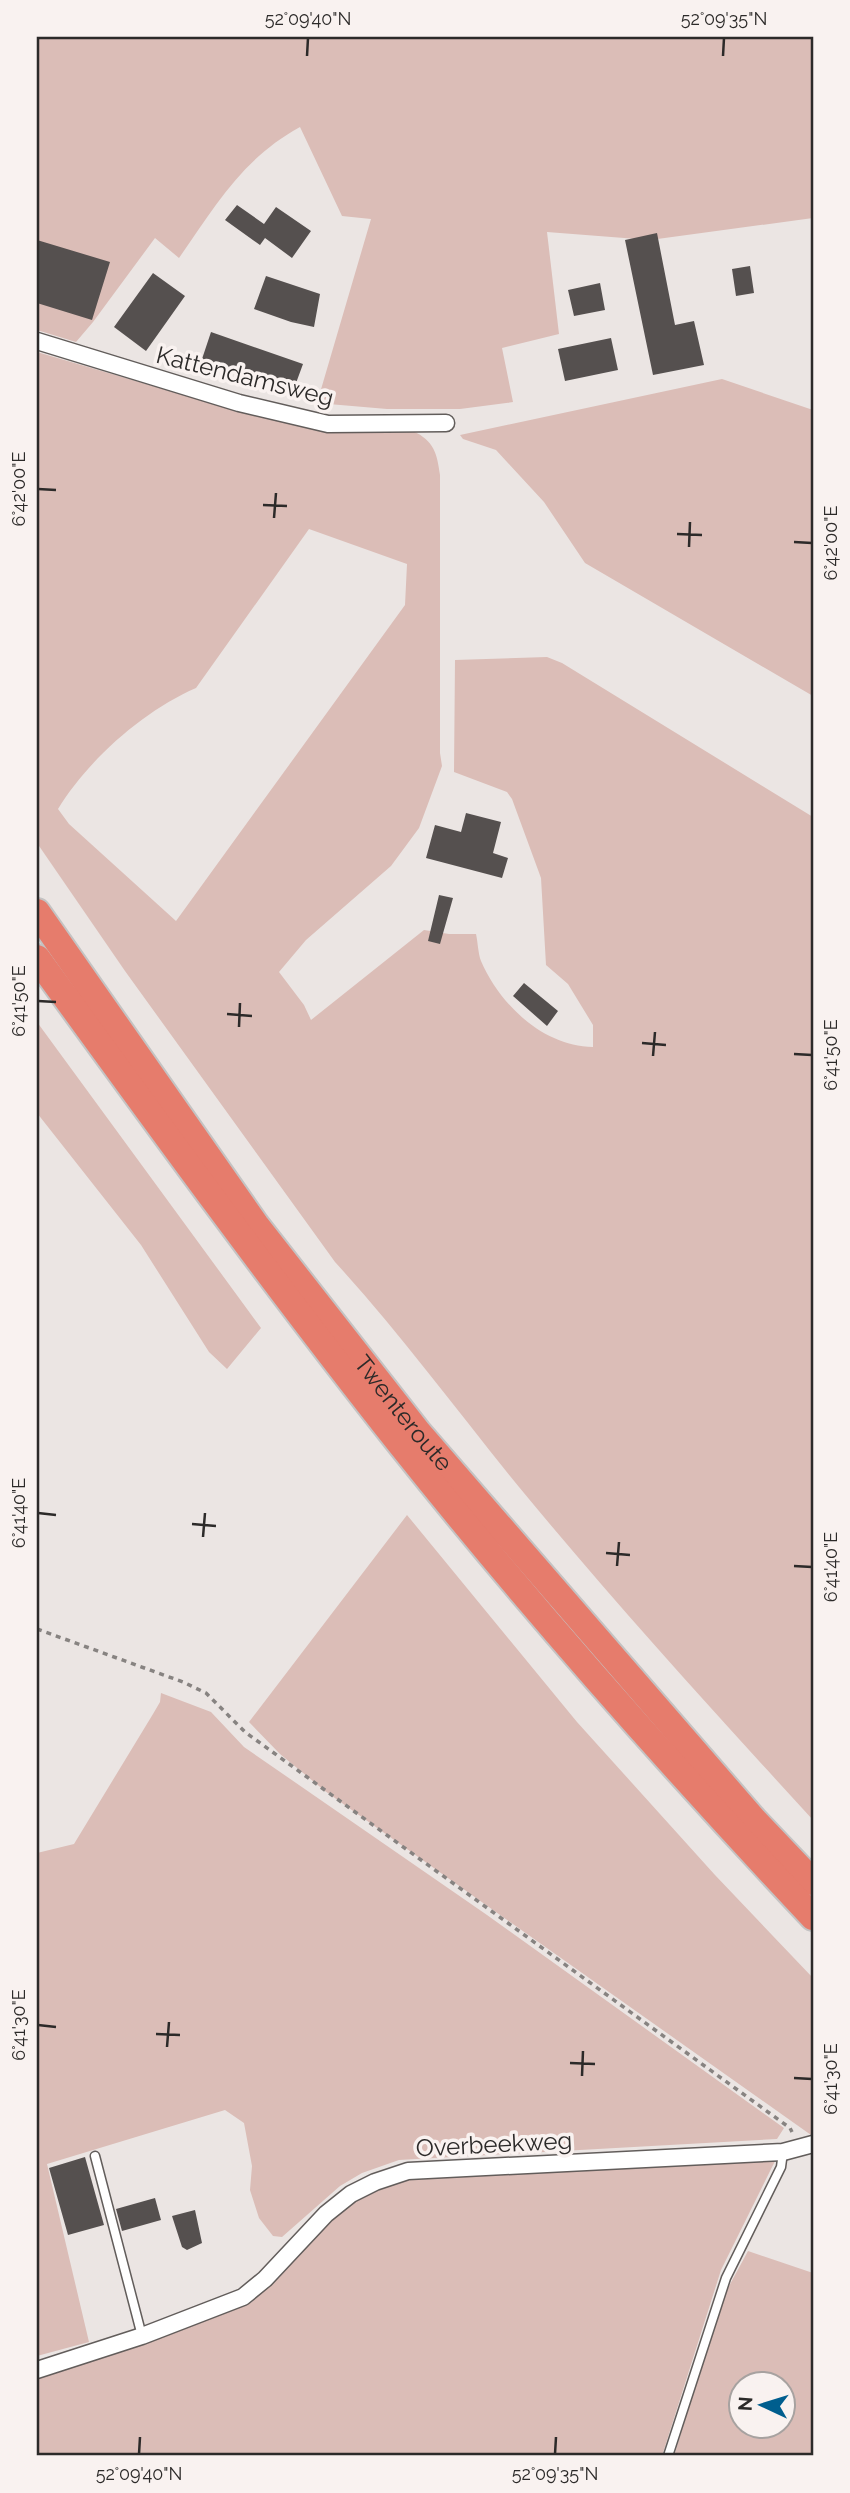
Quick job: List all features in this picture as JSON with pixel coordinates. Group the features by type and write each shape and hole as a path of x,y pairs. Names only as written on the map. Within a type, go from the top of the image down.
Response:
{"highway":[{"name":"Twenteroute","path":"37,912 256,1225 418,1432 745,1810 813,1882"},
{"name":"Twenteroute","path":"37,958 245,1243 401,1445 538,1611 737,1837 813,1917"}],"street":[{"name":"Kattendamsweg","path":"37,341 239,403 328,424 446,423"},
{"name":"Overbeekweg","path":"37,2370 142,2336 243,2297 265,2279 326,2214 351,2194 375,2182 408,2171 783,2152 807,2146"}],"lane":[{"path":"668,2456 726,2278 781,2166 783,2152"},
{"path":"95,2156 142,2336"}],"path":[{"path":"37,1629 183,1682 206,1693 245,1732 790,2128 807,2146"}],"shaded area":[{"path":"37,37 813,37 813,218 650,240 547,232 559,334 502,348 513,402 460,409 387,409 317,403 371,219 342,216 300,127 246,169 218,202 179,258 155,238 76,342 37,330"},
{"path":"37,352 238,411 285,419 413,431 426,439 436,454 440,475 442,766 419,828 391,866 306,940 279,972 304,1005 311,1020 424,930 476,934 479,955 489,977 499,993 525,1020 557,1039 593,1047 593,1025 568,984 546,965 541,878 512,799 507,792 454,772 455,660 547,657 562,663 813,817 813,1820 591,1572 335,1262 125,971 37,843","holes":["309,529 407,564 405,605 176,921 69,824 58,809 70,791 101,755 137,723 196,688"]},
{"path":"722,379 813,410 813,696 585,563 544,502 496,450 463,439 460,435"},
{"path":"37,1022 261,1328 227,1369 209,1352 141,1245 37,1113"},
{"path":"407,1515 577,1722 715,1875 813,1978 813,2134 325,1791 280,1754 249,1722"},
{"path":"161,1693 211,1712 244,1747 487,1915 784,2128 777,2139 399,2160 362,2173 340,2186 282,2237 273,2236 259,2218 250,2190 252,2166 244,2123 225,2110 47,2164 89,2342 37,2356 37,1853 74,1844 160,1702"},
{"path":"776,2159 721,2270 662,2456 37,2456 37,2372 208,2320 252,2302 308,2238 364,2192 391,2179"},
{"path":"748,2251 813,2273 813,2456 674,2456 721,2301"}],"building":[{"path":"237,205 264,224 276,207 311,231 292,258 265,238 260,245 225,220"},
{"path":"657,233 675,325 694,321 704,365 653,375 625,240"},
{"path":"37,240 110,262 92,320 37,303"},
{"path":"750,266 754,293 736,296 732,269"},
{"path":"153,273 185,296 146,351 114,327"},
{"path":"266,276 320,294 314,327 254,309"},
{"path":"600,283 605,310 574,316 568,290"},
{"path":"211,332 303,364 292,394 201,362"},
{"path":"611,338 618,370 565,381 558,349"},
{"path":"466,813 501,822 493,853 508,858 502,878 426,858 435,825 461,832"},
{"path":"439,895 453,898 440,944 428,941"},
{"path":"524,983 558,1011 547,1026 513,996"},
{"path":"85,2157 104,2225 68,2235 49,2168"},
{"path":"155,2198 161,2220 122,2231 116,2209"},
{"path":"195,2210 202,2243 187,2250 182,2247 172,2216"}]}
